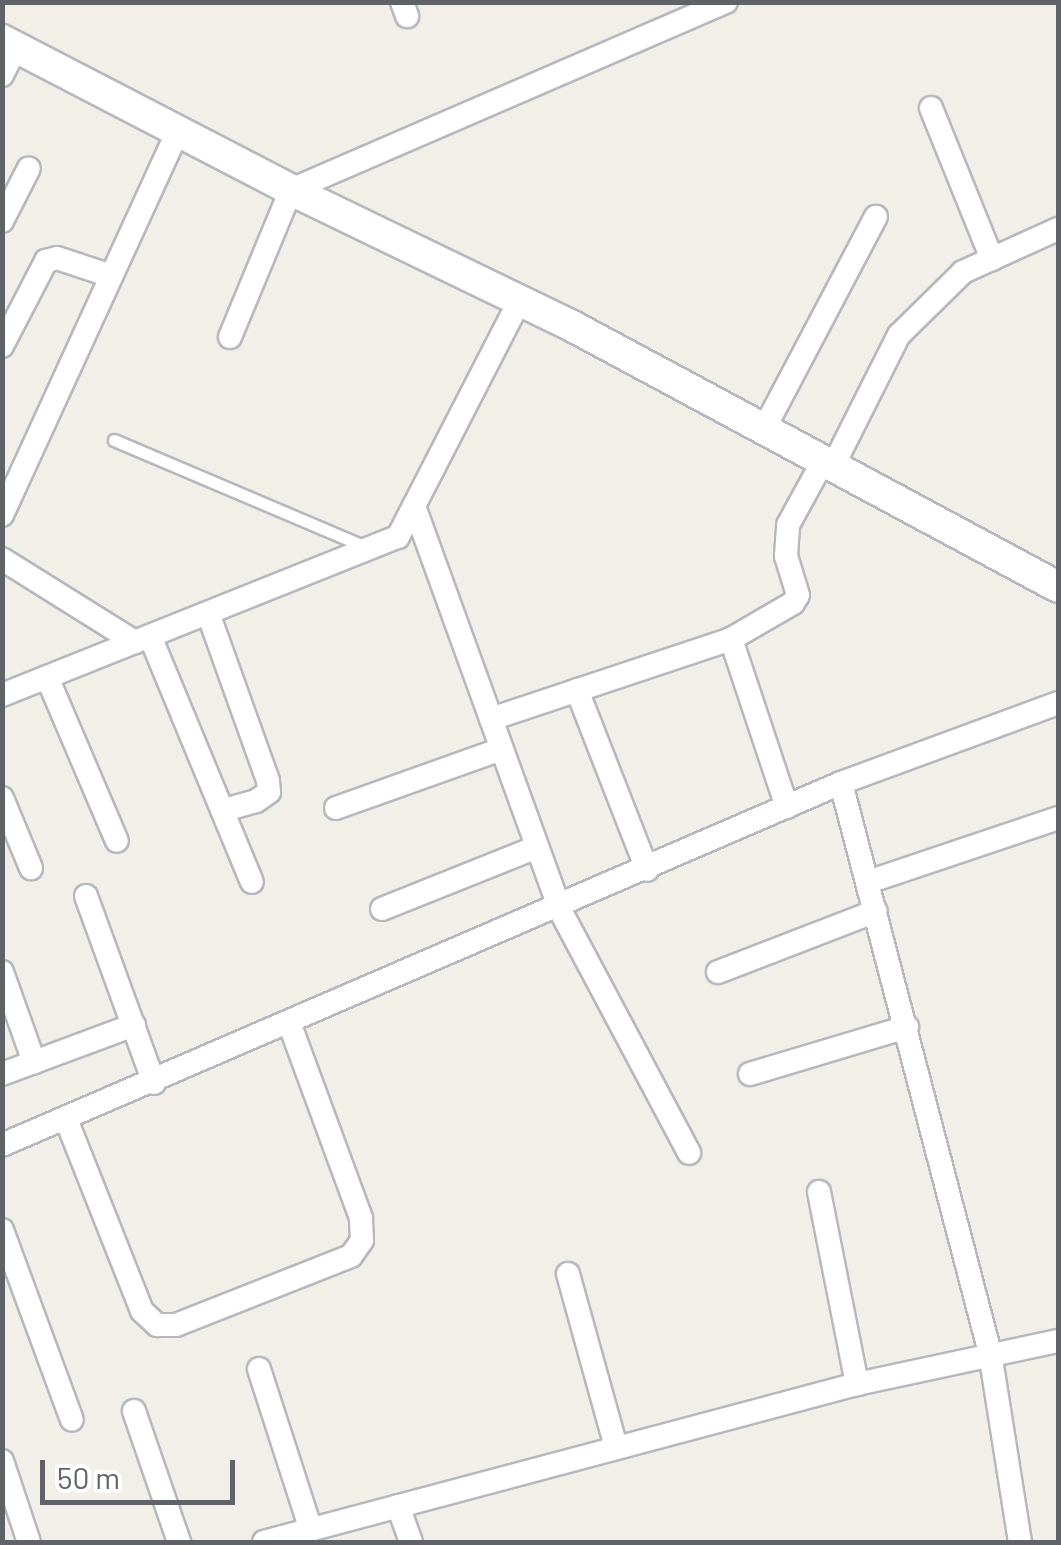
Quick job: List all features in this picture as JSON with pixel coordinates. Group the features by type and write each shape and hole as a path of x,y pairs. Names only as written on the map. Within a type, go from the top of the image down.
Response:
{"main road":[{"path":"9,43 291,190 520,300 1058,587"}],"street":[{"path":"230,337 291,190 726,2"},
{"path":"2,75 9,43"},
{"path":"930,108 992,259"},
{"path":"2,515 108,275 178,131"},
{"path":"2,221 29,168"},
{"path":"764,428 876,217"},
{"path":"491,718 731,639 798,595 786,556 788,524 828,463 899,335 964,272 1058,229"},
{"path":"2,346 46,261 56,258 108,275"},
{"path":"2,695 398,537 520,300"},
{"path":"414,506 560,910 689,1154"},
{"path":"2,559 142,639 252,882"},
{"path":"208,613 268,781 268,792 256,801 222,811"},
{"path":"731,639 787,807"},
{"path":"47,677 117,841"},
{"path":"578,690 647,870"},
{"path":"2,1145 560,910 841,783 1058,703"},
{"path":"336,808 502,749"},
{"path":"841,783 990,1353 1020,1542"},
{"path":"2,798 31,868"},
{"path":"868,882 1058,818"},
{"path":"382,909 537,847"},
{"path":"86,896 154,1083"},
{"path":"718,972 876,910"},
{"path":"2,972 34,1062"},
{"path":"2,1074 134,1025"},
{"path":"66,1119 142,1310 157,1325 176,1325 352,1256 362,1240 361,1218 290,1025"},
{"path":"750,1074 907,1027"},
{"path":"819,1192 858,1384"},
{"path":"2,1230 72,1420"},
{"path":"568,1274 616,1447"},
{"path":"267,1542 858,1384 1058,1341"},
{"path":"259,1368 311,1530"},
{"path":"134,1411 180,1542"},
{"path":"2,1461 29,1542"},
{"path":"398,1506 410,1542"}],"lane":[{"path":"114,440 370,548"}]}
